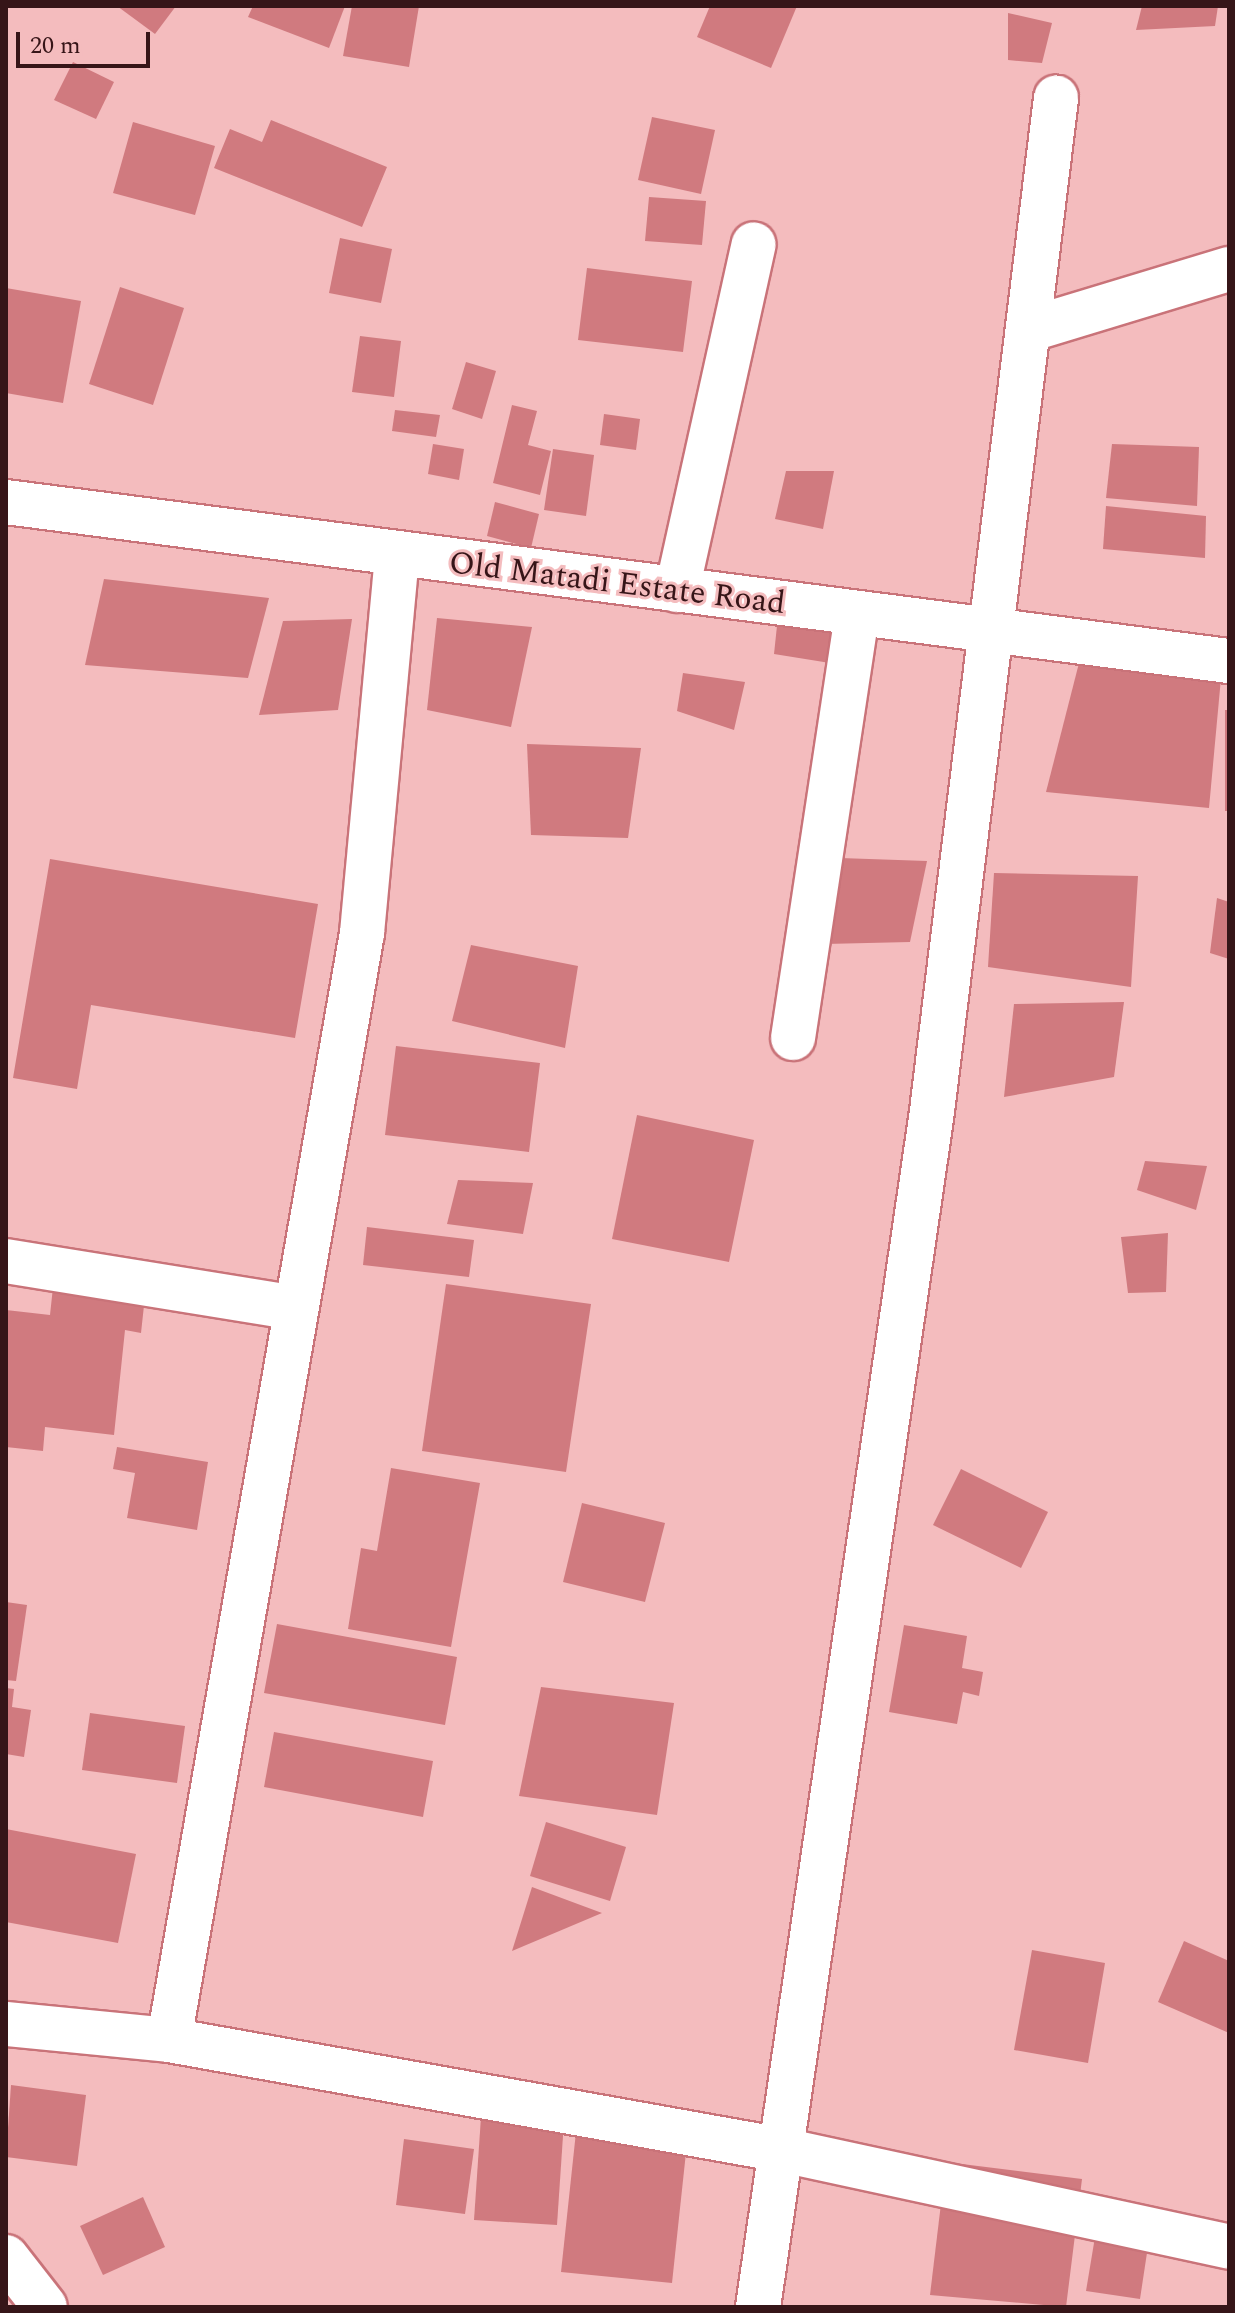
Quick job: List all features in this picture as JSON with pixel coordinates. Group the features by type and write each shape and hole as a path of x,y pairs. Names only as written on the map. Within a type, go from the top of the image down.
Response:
{"street":[{"path":"758,2307 997,626 1056,98"},
{"path":"677,590 754,244"},
{"path":"1031,329 1229,269"},
{"name":"Old Matadi Estate Road","path":"6,502 857,615 997,626 1229,661"},
{"path":"169,2040 362,933 397,556"},
{"path":"793,1038 857,615"},
{"path":"6,1261 296,1308"},
{"path":"6,2024 169,2040 782,2150 1229,2247"},
{"path":"6,2257 45,2307"}],"building":[{"path":"117,6 176,6 155,34"},
{"path":"253,6 345,6 329,48 248,17"},
{"path":"352,6 419,6 409,67 343,56"},
{"path":"710,6 797,6 771,68 697,37"},
{"path":"1142,6 1218,6 1215,26 1136,30"},
{"path":"1008,13 1052,23 1042,63 1008,60"},
{"path":"73,62 114,82 96,119 54,100"},
{"path":"652,117 715,130 701,194 638,180"},
{"path":"271,120 387,167 362,227 214,168 230,129 262,142"},
{"path":"133,122 215,146 195,215 113,193"},
{"path":"649,197 706,201 702,245 645,241"},
{"path":"340,238 392,249 381,303 329,293"},
{"path":"587,268 692,281 683,352 578,340"},
{"path":"120,287 184,308 153,405 89,384"},
{"path":"6,288 81,301 63,403 6,393"},
{"path":"360,336 401,341 394,397 352,392"},
{"path":"466,362 496,371 482,419 452,409"},
{"path":"512,405 537,411 528,445 551,451 540,495 493,483"},
{"path":"395,410 440,415 436,437 392,431"},
{"path":"604,414 640,419 636,450 600,445"},
{"path":"433,444 464,449 459,480 428,474"},
{"path":"1112,444 1199,447 1197,506 1106,498"},
{"path":"553,449 594,455 586,516 544,510"},
{"path":"786,471 834,471 823,529 775,519"},
{"path":"495,502 539,514 531,548 487,536"},
{"path":"1106,506 1206,516 1205,558 1103,549"},
{"path":"104,579 269,598 248,678 85,665"},
{"path":"779,607 837,617 830,663 774,654"},
{"path":"437,618 532,627 511,727 427,710"},
{"path":"352,619 338,710 259,715 283,621"},
{"path":"1079,663 1221,678 1209,808 1046,792"},
{"path":"683,673 745,682 734,730 677,711"},
{"path":"1225,710 1229,710 1229,811 1225,811"},
{"path":"527,744 641,748 628,838 531,835"},
{"path":"840,858 927,861 910,942 825,944"},
{"path":"50,859 318,904 295,1038 91,1005 77,1089 13,1078"},
{"path":"994,873 1138,876 1131,987 988,967"},
{"path":"1217,898 1229,902 1229,959 1210,953"},
{"path":"471,945 578,966 565,1048 452,1021"},
{"path":"1124,1002 1114,1077 1004,1097 1014,1004"},
{"path":"396,1046 540,1063 529,1152 385,1135"},
{"path":"637,1115 754,1140 729,1262 612,1239"},
{"path":"1145,1161 1207,1166 1196,1210 1137,1190"},
{"path":"458,1180 533,1183 523,1234 447,1224"},
{"path":"367,1227 474,1240 469,1277 363,1265"},
{"path":"1168,1233 1166,1292 1128,1293 1121,1237"},
{"path":"57,1250 149,1260 141,1333 125,1330 114,1435 45,1427 43,1451 6,1447 6,1310 50,1315"},
{"path":"446,1284 591,1304 566,1472 422,1451"},
{"path":"117,1447 208,1462 197,1530 127,1518 135,1473 113,1469"},
{"path":"391,1468 480,1483 451,1647 348,1629 361,1548 377,1551"},
{"path":"961,1469 1048,1512 1021,1568 933,1525"},
{"path":"582,1503 665,1523 645,1602 563,1582"},
{"path":"6,1602 27,1605 16,1681 6,1680"},
{"path":"277,1624 457,1657 445,1725 264,1693"},
{"path":"904,1625 967,1636 962,1668 983,1672 979,1696 963,1692 957,1724 889,1712"},
{"path":"541,1687 674,1703 657,1815 519,1796"},
{"path":"6,1688 14,1689 12,1707 31,1710 24,1757 6,1754"},
{"path":"90,1713 185,1726 177,1783 82,1770"},
{"path":"274,1732 433,1761 423,1817 264,1787"},
{"path":"546,1822 626,1847 610,1901 530,1876"},
{"path":"6,1829 136,1854 118,1943 6,1922"},
{"path":"532,1887 602,1913 512,1951"},
{"path":"1184,1941 1229,1961 1229,2033 1158,2002"},
{"path":"1032,1950 1105,1963 1088,2063 1014,2050"},
{"path":"11,2085 86,2095 77,2166 6,2157"},
{"path":"481,2117 564,2121 557,2225 474,2220"},
{"path":"576,2132 687,2143 672,2283 561,2272"},
{"path":"404,2139 474,2149 465,2214 396,2205"},
{"path":"946,2162 1082,2179 1066,2307 930,2295"},
{"path":"143,2197 165,2247 103,2275 80,2226"},
{"path":"1097,2225 1150,2233 1140,2299 1086,2291"}]}
